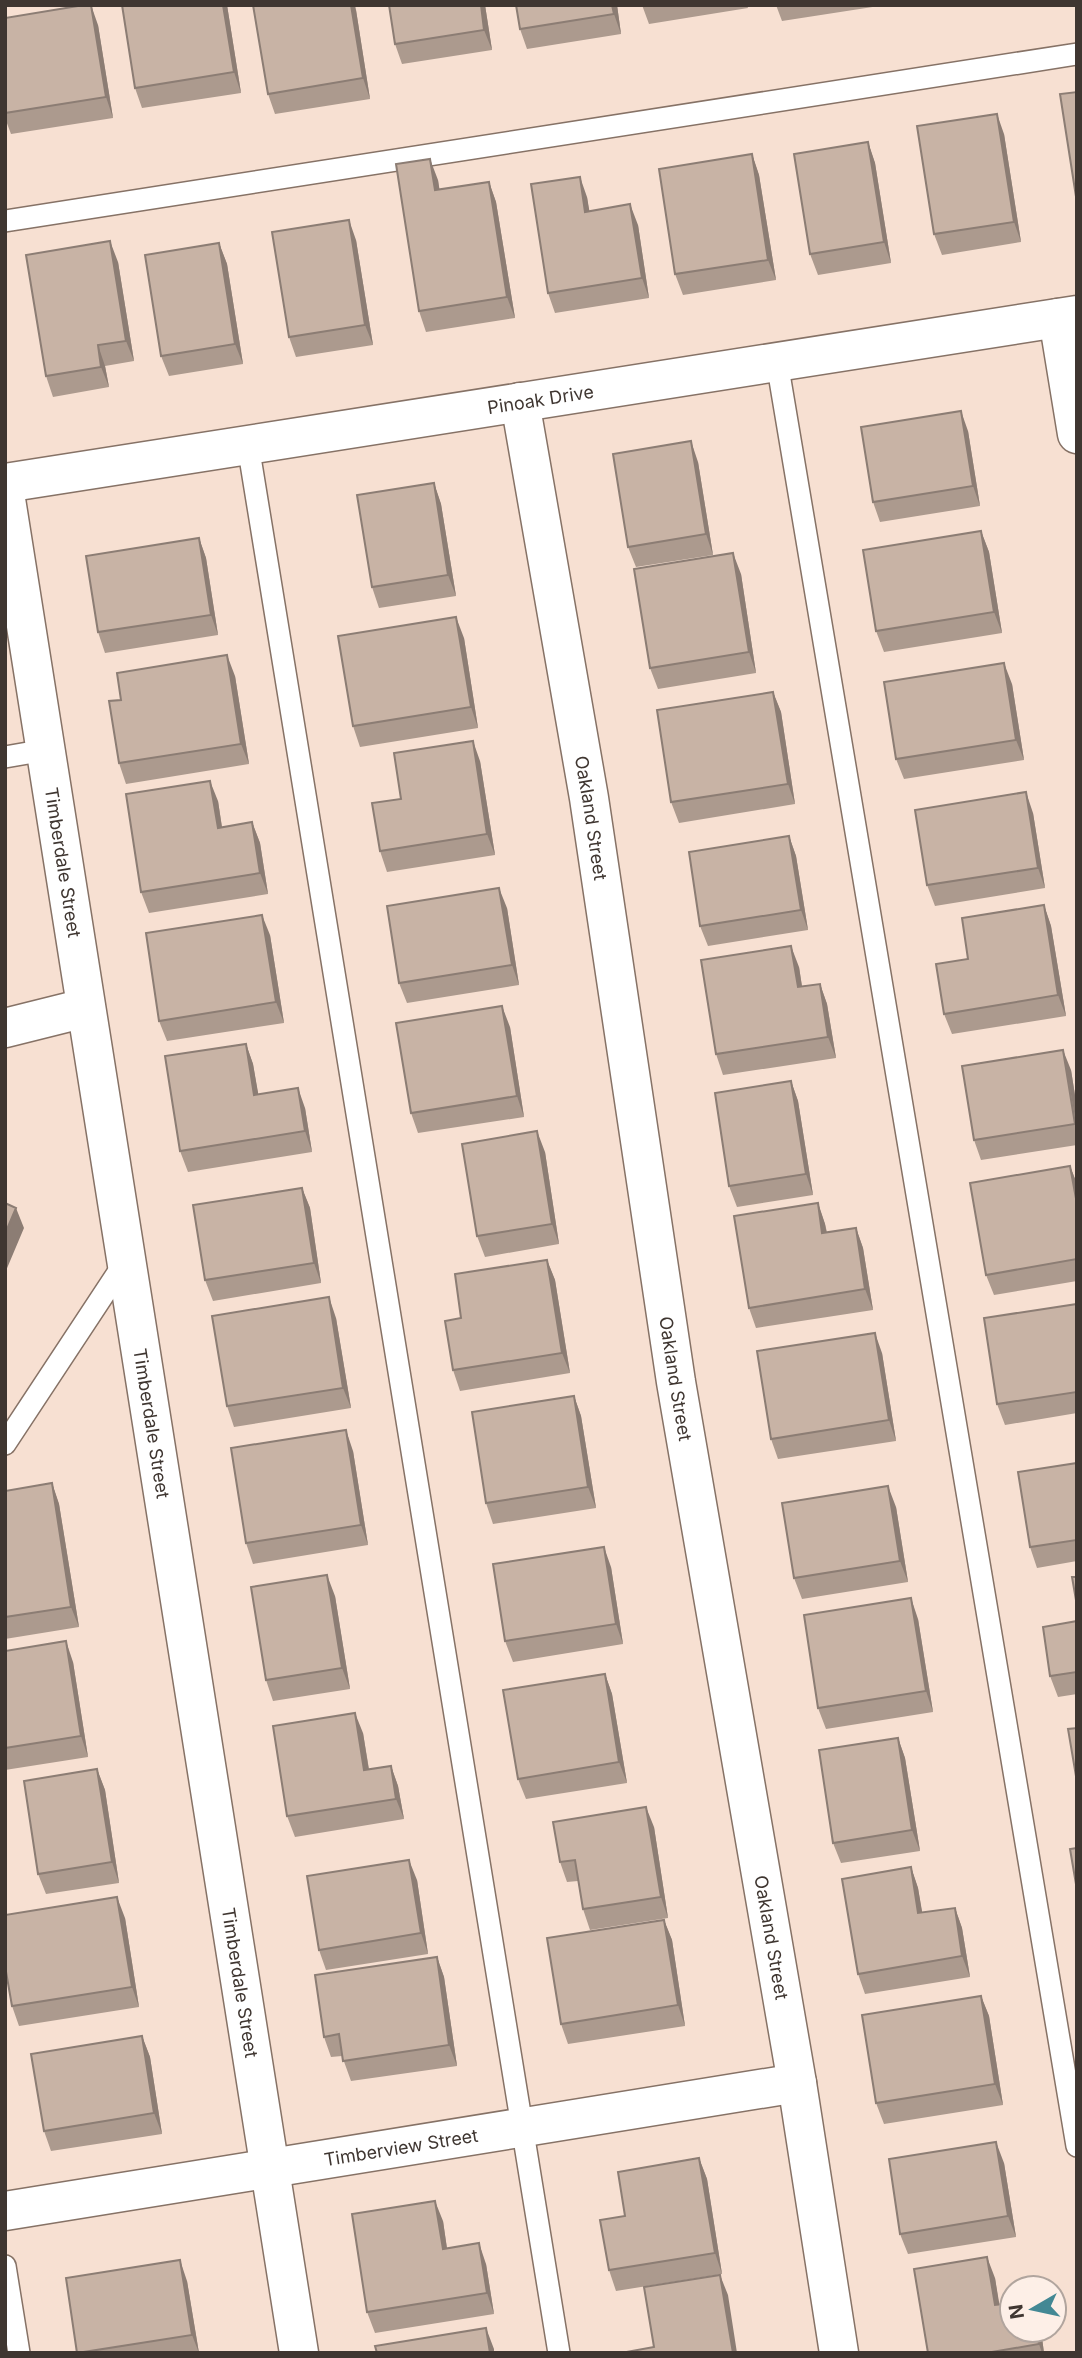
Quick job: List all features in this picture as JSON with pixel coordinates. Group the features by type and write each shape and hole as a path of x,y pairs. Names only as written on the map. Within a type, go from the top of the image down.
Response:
{"street":[{"name":"Pinoak Drive","path":"5,482 1068,317"},
{"path":"1068,317 1077,434"},
{"name":"Oakland Street","path":"520,402 589,798 676,1382 797,2083 839,2353"},
{"name":"Timberdale Street","path":"5,493 299,2353"},
{"path":"5,1028 85,1008"},
{"name":"Timberview Street","path":"5,2211 797,2083"}],"lane":[{"path":"5,220 1077,54"},
{"path":"777,362 1077,2147"},
{"path":"248,445 559,2353"},
{"path":"5,757 45,750"},
{"path":"5,1444 125,1262"},
{"path":"5,2266 19,2353"}],"building":[{"path":"91,5 106,97 5,113 5,18"},
{"path":"122,5 223,5 234,72 135,88"},
{"path":"253,5 351,5 363,78 268,94"},
{"path":"389,5 481,5 484,30 395,44"},
{"path":"516,5 612,5 614,14 520,29"},
{"path":"1077,92 1077,203 1060,94"},
{"path":"997,114 1014,222 934,234 917,126"},
{"path":"868,142 884,242 810,254 794,154"},
{"path":"752,154 768,260 675,274 659,169"},
{"path":"430,159 435,190 489,182 507,297 419,311 396,164"},
{"path":"580,177 585,212 630,204 642,278 548,293 531,184"},
{"path":"349,220 365,325 289,337 272,232"},
{"path":"110,241 126,341 98,345 101,367 46,376 26,255"},
{"path":"219,243 235,344 161,356 145,255"},
{"path":"961,411 973,486 873,502 861,427"},
{"path":"691,441 706,534 628,547 613,454"},
{"path":"434,483 448,575 372,587 357,495"},
{"path":"981,531 994,612 876,631 863,550"},
{"path":"199,538 211,615 98,632 86,556"},
{"path":"733,553 749,652 650,668 634,569"},
{"path":"456,617 471,707 353,726 338,636"},
{"path":"227,655 241,744 119,763 109,701 121,700 117,673"},
{"path":"1004,663 1016,740 896,759 884,682"},
{"path":"773,692 788,784 671,802 657,710"},
{"path":"473,741 487,834 380,851 372,803 401,799 394,753"},
{"path":"210,781 218,828 252,822 260,873 141,892 126,794"},
{"path":"1026,792 1038,868 927,885 915,810"},
{"path":"789,836 801,910 700,926 689,852"},
{"path":"499,888 512,965 399,983 387,906"},
{"path":"1044,905 1058,995 944,1014 936,964 968,959 962,918"},
{"path":"262,915 276,1002 159,1021 146,933"},
{"path":"791,946 798,987 820,984 828,1037 716,1054 701,960"},
{"path":"502,1006 517,1096 411,1113 396,1023"},
{"path":"246,1044 254,1095 298,1088 305,1131 180,1151 165,1056"},
{"path":"1063,1050 1075,1124 974,1140 962,1066"},
{"path":"791,1081 806,1174 729,1186 715,1093"},
{"path":"537,1131 552,1224 477,1236 462,1144"},
{"path":"1070,1166 1077,1204 1077,1259 986,1275 970,1183"},
{"path":"302,1188 314,1263 205,1280 193,1205"},
{"path":"5,1203 16,1208 5,1234"},
{"path":"818,1203 822,1233 856,1228 865,1289 749,1308 734,1216"},
{"path":"547,1260 562,1353 453,1370 445,1321 461,1318 455,1274"},
{"path":"329,1297 343,1388 227,1406 212,1316"},
{"path":"1077,1304 1077,1392 997,1404 984,1318"},
{"path":"875,1333 889,1420 771,1439 757,1351"},
{"path":"574,1396 588,1487 486,1503 472,1412"},
{"path":"346,1430 361,1525 246,1543 231,1448"},
{"path":"1077,1463 1077,1540 1030,1547 1018,1472"},
{"path":"52,1483 71,1607 5,1617 5,1491"},
{"path":"888,1486 900,1561 794,1578 782,1503"},
{"path":"604,1547 616,1624 505,1641 493,1564"},
{"path":"327,1575 342,1668 266,1680 251,1587"},
{"path":"1072,1577 1077,1577 1077,1606"},
{"path":"911,1598 926,1691 818,1708 804,1615"},
{"path":"1077,1621 1077,1672 1050,1676 1043,1627"},
{"path":"66,1641 81,1736 5,1748 5,1651"},
{"path":"605,1674 619,1762 518,1779 503,1690"},
{"path":"355,1713 364,1770 391,1766 396,1799 287,1816 273,1726"},
{"path":"1077,1728 1077,1782 1068,1729"},
{"path":"898,1738 912,1830 833,1843 819,1750"},
{"path":"97,1769 112,1862 38,1874 24,1781"},
{"path":"646,1807 661,1897 583,1909 575,1860 560,1862 553,1822"},
{"path":"1077,1848 1077,1890 1070,1849"},
{"path":"409,1860 421,1933 319,1950 307,1876"},
{"path":"911,1867 918,1913 955,1908 962,1956 858,1974 842,1879"},
{"path":"117,1897 132,1987 12,2006 5,1966 5,1915"},
{"path":"664,1920 678,2005 561,2024 547,1938"},
{"path":"437,1957 449,2045 343,2061 339,2034 324,2037 315,1975"},
{"path":"981,1996 995,2084 876,2103 862,2015"},
{"path":"142,2036 154,2113 44,2131 31,2054"},
{"path":"996,2142 1008,2216 900,2234 889,2159"},
{"path":"699,2158 715,2253 609,2270 600,2220 625,2216 618,2172"},
{"path":"435,2201 443,2249 479,2243 487,2293 367,2312 352,2214"},
{"path":"987,2257 995,2305 998,2305 998,2344 1039,2344 986,2353 928,2353 914,2269"},
{"path":"180,2260 192,2335 77,2353 66,2278"},
{"path":"720,2275 733,2353 621,2353 654,2347 644,2287"},
{"path":"486,2328 490,2353 377,2353 375,2346"}]}
